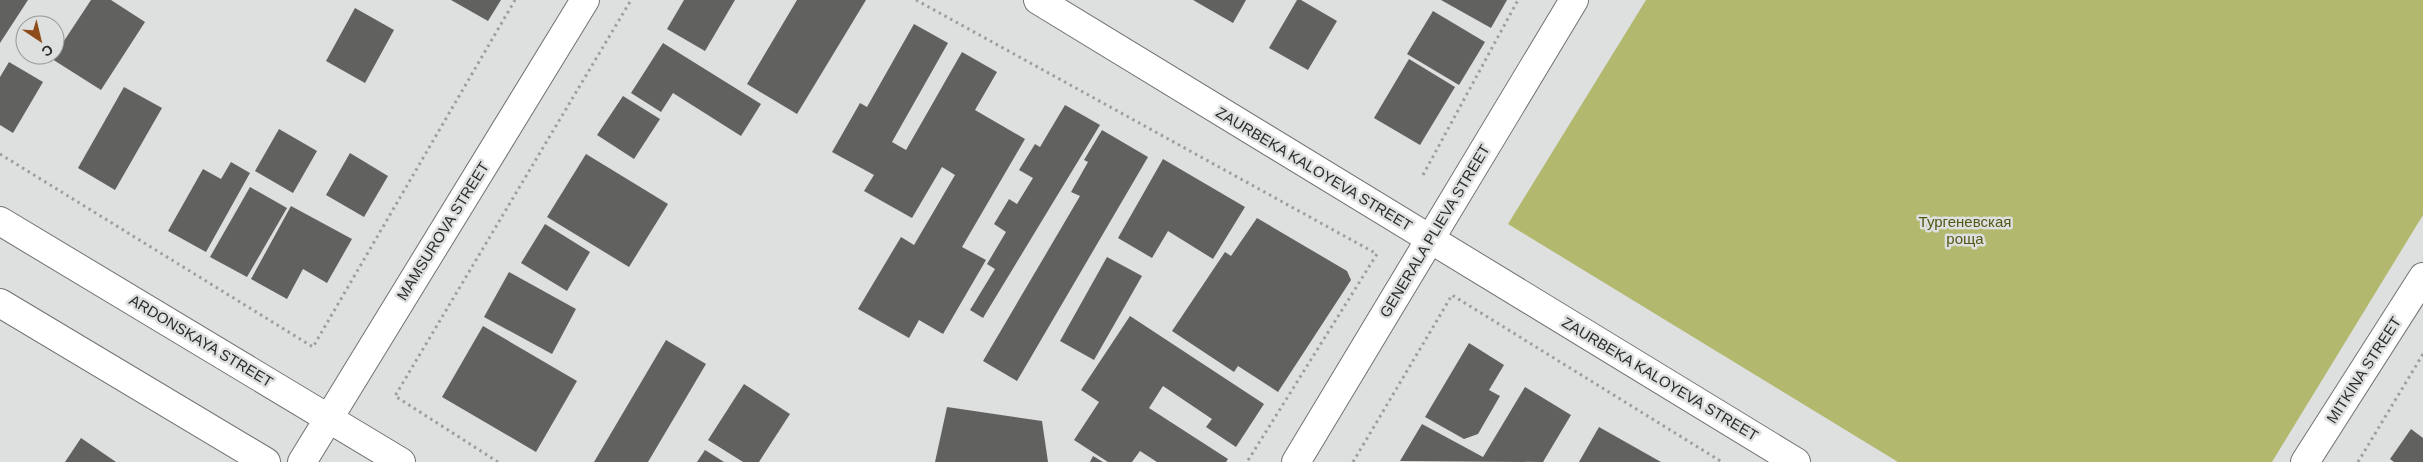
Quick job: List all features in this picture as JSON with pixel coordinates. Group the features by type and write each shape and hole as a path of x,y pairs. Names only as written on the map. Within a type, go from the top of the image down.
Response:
{"street":[{"name":"MAMSUROVA STREET","path":"302,462 585,0"},
{"name":"ZAURBEKA KALOYEVA STREET","path":"1038,0 1796,462"},
{"name":"GENERALA PLIEVA STREET","path":"1296,462 1574,0"},
{"name":"ARDONSKAYA STREET","path":"0,221 401,462"},
{"name":"MITKINA STREET","path":"2305,462 2423,277"},
{"path":"0,303 266,462"}],"path":[{"path":"0,154 313,347 515,0"},
{"path":"498,462 395,396 631,0"},
{"path":"916,0 1377,254 1247,462"},
{"path":"1423,175 1518,0"},
{"path":"1353,462 1452,295 1722,462"},
{"path":"2358,462 2423,354"}],"green space":[{"name":"Тургеневская роща","path":"1646,0 2423,0 2423,215 2272,462 1898,462 1508,224"}],"building":[{"path":"0,0 28,0 18,15 15,15 15,20 0,43"},
{"path":"91,0 111,0 145,22 101,90 61,65 65,65 65,39"},
{"path":"451,0 501,0 488,21"},
{"path":"684,0 735,0 705,51 667,29"},
{"path":"797,0 866,0 797,114 747,84"},
{"path":"1193,0 1246,0 1233,23"},
{"path":"1297,0 1301,0 1337,21 1308,70 1269,48"},
{"path":"1441,0 1507,0 1491,28"},
{"path":"355,8 394,30 365,83 326,61"},
{"path":"1433,11 1485,42 1459,85 1407,54"},
{"path":"914,24 948,43 892,142 906,150 962,52 997,72 975,110 1025,139 962,247 986,260 943,334 919,320 909,338 858,309 901,237 914,245 955,175 942,167 912,218 864,191 874,175 832,152 860,103 867,107"},
{"path":"663,43 761,104 741,136 673,93 661,112 631,93"},
{"path":"1409,59 1455,87 1420,145 1374,118"},
{"path":"9,62 43,82 13,133 0,125 0,77"},
{"path":"124,87 162,108 115,190 78,168"},
{"path":"623,96 660,119 634,159 597,135"},
{"path":"1065,105 1100,125 983,318 970,310 995,269 987,264 1006,232 994,224 1009,199 1017,204 1033,178 1019,170 1035,144 1040,147"},
{"path":"279,129 317,151 293,193 255,171"},
{"path":"1102,130 1148,157 1017,381 983,361 1080,196 1071,192 1088,162 1084,160"},
{"path":"350,153 388,176 364,217 326,195"},
{"path":"586,154 668,204 629,267 547,217"},
{"path":"1163,159 1245,207 1213,259 1168,231 1152,258 1118,238"},
{"path":"231,162 250,173 206,252 168,231 203,169 221,179"},
{"path":"250,187 287,208 247,277 210,257"},
{"path":"291,206 352,239 327,283 303,269 287,299 251,279"},
{"path":"1257,218 1347,271 1351,280 1278,392 1238,366 1234,372 1172,331 1225,252 1231,256"},
{"path":"545,224 590,252 567,291 521,263"},
{"path":"1107,257 1142,276 1094,360 1060,341"},
{"path":"509,272 576,309 552,354 484,317"},
{"path":"1130,316 1264,404 1236,447 1206,427 1212,419 1163,386 1149,408 1228,459 1226,462 1157,462 1140,451 1132,462 1108,462 1074,440 1099,402 1081,390"},
{"path":"483,326 577,381 536,452 442,397"},
{"path":"666,340 706,364 648,462 594,462"},
{"path":"1469,343 1504,365 1489,390 1500,396 1478,434 1464,439 1425,417"},
{"path":"744,384 790,414 759,462 743,462 708,440"},
{"path":"1525,387 1571,415 1543,462 1400,461 1422,424 1483,457"},
{"path":"947,407 1042,421 1048,462 935,462"},
{"path":"1599,427 1661,462 1579,462"},
{"path":"2411,429 2423,438 2423,462 2394,462 2390,459"},
{"path":"81,438 116,462 65,462"},
{"path":"705,450 724,462 697,462"},
{"path":"1093,456 1103,462 1090,462"}]}
